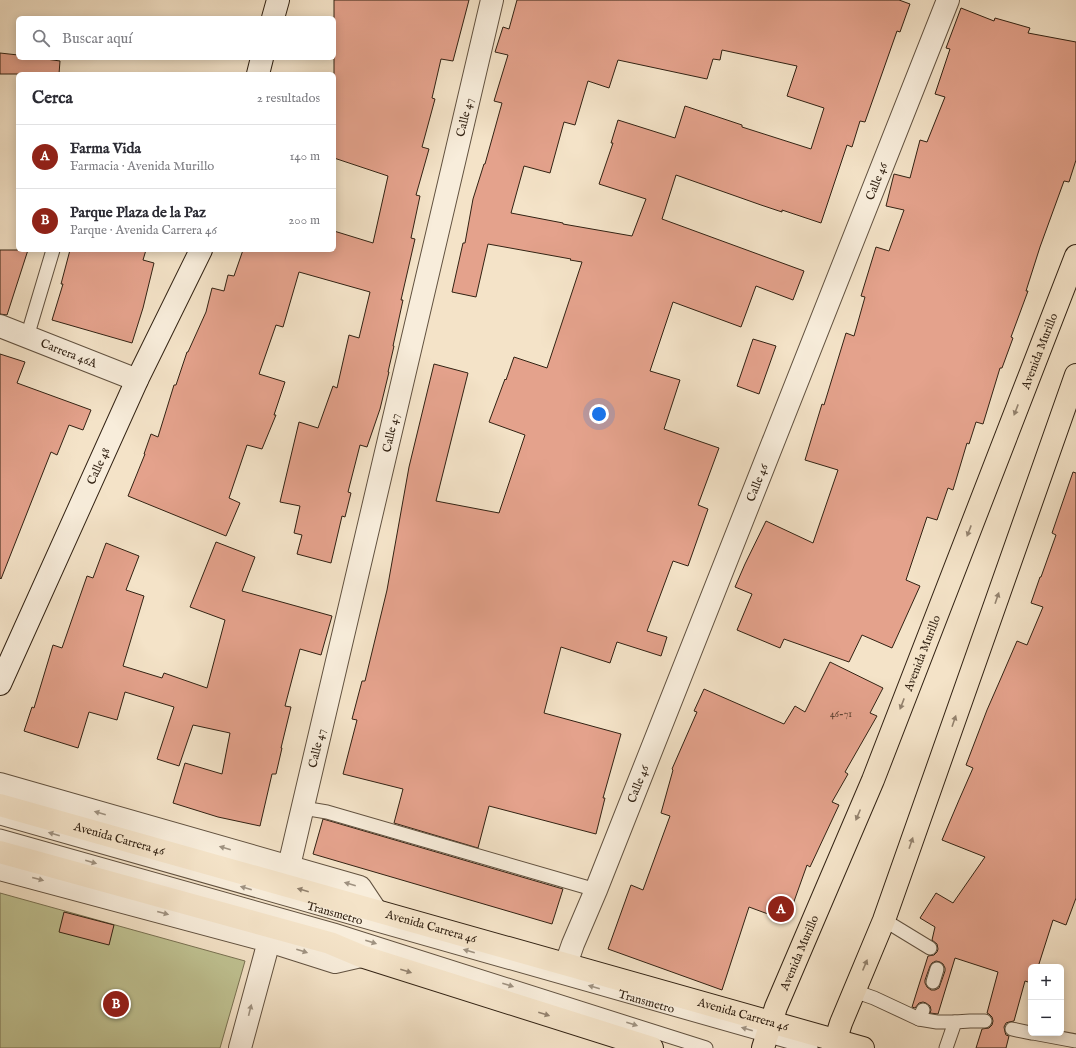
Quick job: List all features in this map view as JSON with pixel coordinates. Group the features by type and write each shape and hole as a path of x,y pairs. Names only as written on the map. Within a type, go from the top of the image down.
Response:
{"main road":[{"name":"Avenida Murillo","path":"773,1039 776,1007 873,780 1076,256"},
{"path":"834,1044 841,1023 884,920 1076,375"},
{"name":"Avenida Carrera 46","path":"0,805 339,907 376,911 566,964 773,1039 863,1048"},
{"path":"0,852 332,937 361,956 652,1048"}],"street":[{"path":"274,16 278,0"},
{"name":"Calle 47","path":"289,866 492,0"},
{"name":"Calle 46","path":"566,964 948,0"},
{"path":"258,72 262,60"},
{"name":"Calle 48","path":"0,684 137,380 200,252"},
{"name":"Carrera 46A","path":"0,326 137,380"},
{"path":"0,784 360,887 376,911"},
{"path":"0,869 269,941 335,962 361,956"},
{"path":"240,1048 269,941"}],"lane":[{"path":"27,337 52,252"},
{"path":"302,808 327,812 596,890"},
{"name":"Transmetro","path":"0,818 339,907 773,1039 811,1048"},
{"name":"Transmetro","path":"0,836 332,937 706,1048"},
{"path":"884,920 930,948"},
{"path":"854,991 937,1022 984,1021"},
{"path":"946,1048 955,1022"},
{"path":"1012,1029 1028,1032"},
{"path":"1048,1036 1076,1041"}],"green space":[{"path":"0,893 245,961 220,1048 0,1048"}],"building":[{"path":"334,0 469,0 453,61 441,59 432,98 435,99 422,147 429,149 416,195 420,196 411,238 415,239 401,300 403,300 389,372 380,409 367,447 360,445 348,492 351,493 345,517 342,516 331,563 297,554 302,535 294,533 300,506 280,502 299,422 318,428 333,386 337,388 349,335 359,338 370,292 299,272 283,327 276,325 259,374 285,382 274,415 276,415 262,449 247,445 229,498 240,503 226,536 128,496 145,454 151,434 158,437 174,385 176,385 187,352 206,312 212,288 224,291 228,275 234,276 242,252 336,252 336,232 373,243 388,176 336,159 336,72 334,72 334,60 336,60 336,16 334,16"},
{"path":"517,0 899,0 910,4 900,32 897,31 865,122 860,121 852,147 847,145 821,223 782,210 782,212 676,175 662,219 804,271 793,300 756,286 741,327 673,302 650,371 680,380 664,429 719,448 698,505 708,509 688,566 673,561 647,631 667,637 661,656 617,642 610,663 561,647 544,713 621,734 603,798 605,798 596,834 489,806 478,848 394,823 403,789 343,774 357,720 352,719 362,681 365,681 387,590 409,467 434,364 468,373 436,501 499,513 525,435 489,422 514,357 547,368 582,262 488,244 476,297 452,292 463,243 465,243 473,199 485,164 502,103 494,101 508,55 495,52 503,27 509,29","holes":["722,50 797,66 787,96 824,108 811,149 742,127 742,125 685,106 675,138 618,120 611,143 613,143 599,184 646,199 632,236 511,213 524,166 550,173 564,122 575,125 588,81 609,88 618,60 707,79 713,59 720,60"]},
{"path":"961,8 994,21 995,18 1030,28 1028,33 1076,42 1076,160 1069,182 1064,181 1040,247 1026,291 1028,291 1011,337 1013,338 1002,368 1000,368 983,424 976,422 969,444 967,443 953,490 948,488 937,520 927,517 906,580 920,586 892,648 862,635 849,662 784,639 780,648 737,630 752,594 735,587 766,521 813,543 838,470 805,460 846,333 854,336 865,297 861,296 876,247 889,251 904,210 886,206 894,174 910,178 920,140 927,142 945,97 935,94 950,49 946,48"},
{"path":"0,53 16,55 16,60 60,61 59,72 16,72 16,74 0,74"},
{"path":"0,250 27,252 7,315 0,314"},
{"path":"69,252 145,252 143,260 154,263 143,308 132,343 52,320 63,284 61,284"},
{"path":"753,339 776,346 759,394 737,386"},
{"path":"0,354 25,362 17,383 91,410 83,430 69,425 57,455 51,452 1,579 0,578"},
{"path":"1073,472 1076,473 1076,898 1066,925 1053,920 1039,964 1028,964 1028,982 1025,981 1014,1021 1006,1023 1004,1027 1006,1035 1009,1036 1006,1048 976,1048 982,1029 989,1028 992,1025 992,1017 987,1013 998,972 955,958 938,1014 930,1013 930,1006 923,1002 919,1003 915,1008 912,1007 928,956 934,955 938,949 937,944 932,940 935,927 920,918 936,893 953,903 985,857 942,840 973,768 966,765 987,710 1017,641 1027,645 1043,607 1031,603 1056,535 1052,533","holes":["936,961 943,964 945,971 939,988 931,990 925,983 930,966"]},
{"path":"216,542 255,557 242,591 332,616 321,655 300,649 285,706 291,707 282,748 276,774 272,774 260,826 218,817 173,803 185,763 222,774 230,733 193,725 179,766 157,759 174,707 125,692 117,720 89,712 78,748 24,731 32,707 34,708 53,645 62,648 87,576 93,578 106,543 139,556 126,590 144,596 123,666 162,678 164,673 207,688 225,620 190,607"},
{"path":"830,662 883,688 870,713 877,716 845,772 848,774 832,802 839,805 810,867 807,865 787,921 749,907 722,990 608,949 631,885 643,890 670,816 661,813 673,770 672,769 697,712 694,711 704,689 784,724 795,706 805,712"},
{"path":"323,819 563,889 552,924 313,854"},
{"path":"64,912 114,925 109,945 59,932"}],"place":[{"name":"Farma Vida","path":"781,909"},
{"name":"Parque Plaza de la Paz","path":"116,1004"}]}
